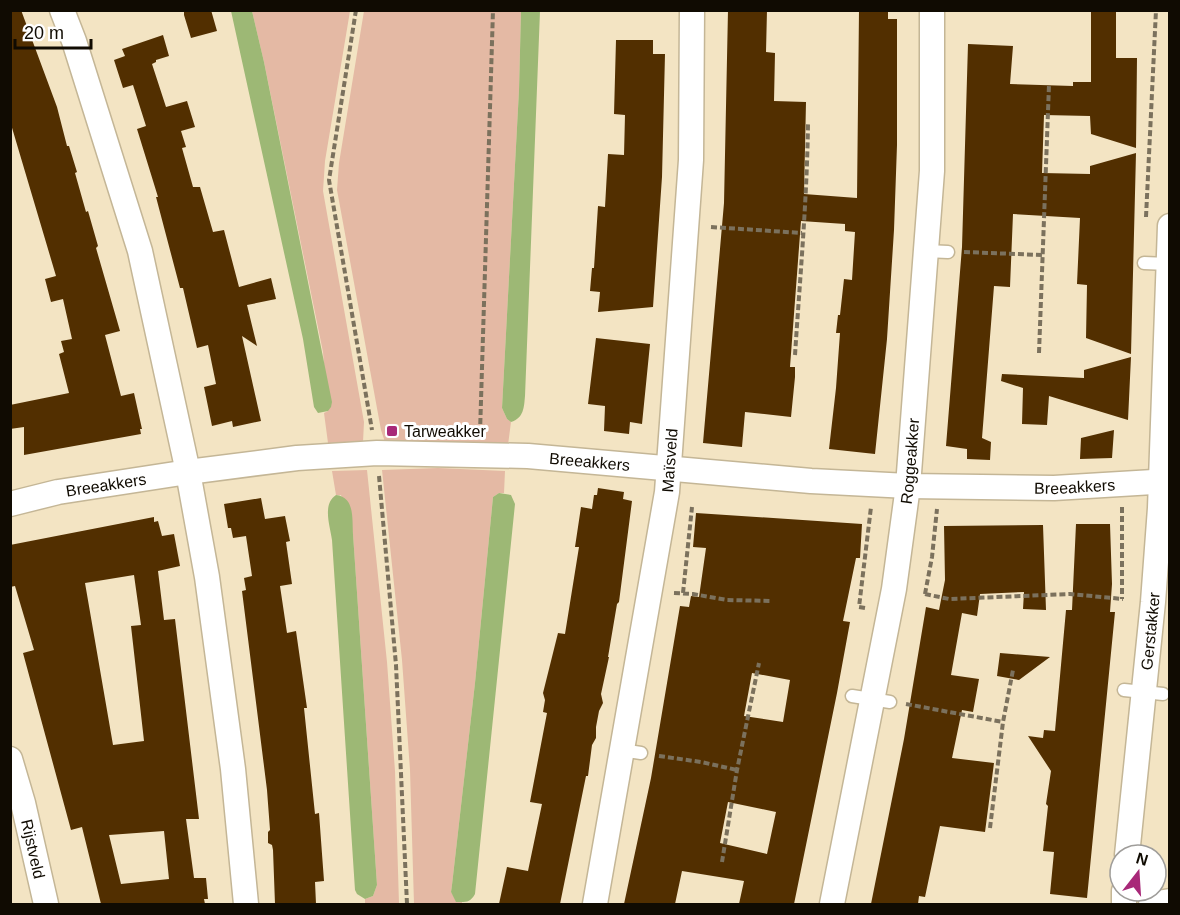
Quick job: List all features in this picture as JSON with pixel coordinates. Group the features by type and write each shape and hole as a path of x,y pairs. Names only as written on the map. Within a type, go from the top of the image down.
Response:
{"street":[{"path":"62,10 74,41 140,251 188,472 207,577 233,769 246,904"},
{"name":"Maïsveld","path":"595,904 631,752 649,591 667,492 691,160 693,10"},
{"name":"Roggeakker","path":"832,904 894,589 937,252 932,171 932,10"},
{"name":"Gerstakker","path":"1127,843 1153,602 1160,508 1166,481 1170,226"},
{"name":"Breeakkers","path":"10,504 58,492 188,472 297,458 376,453 528,456 811,481 907,498 1166,481"},
{"name":"Rijstveld","path":"10,759 23,803 46,904"},
{"path":"1151,904 1170,901"}],"lane":[{"path":"1144,263 1168,264"}],"path":[{"path":"480,436 493,10"},
{"path":"1039,353 1049,85"},
{"path":"795,355 807,183 808,123"},
{"path":"687,225 802,233"},
{"path":"937,252 1042,255"},
{"path":"368,480 391,480"},
{"path":"860,506 907,498 938,509"},
{"path":"1122,508 1160,508"},
{"path":"894,589 949,599 1070,594 1153,602"},
{"path":"649,591 693,594 727,600 772,601"},
{"path":"722,862 759,663"},
{"path":"990,828 1003,722 1013,670"},
{"path":"872,699 1003,722"},
{"path":"631,752 738,770"}],"shaded area":[{"path":"231,11 252,11 332,402 328,411 318,413 314,407 303,339"},
{"path":"252,11 350,11 325,161 323,191 364,422 363,442 328,443 324,413 328,411 323,352"},
{"path":"364,11 521,11 502,408 511,422 508,445 385,442 381,430 337,190 339,163"},
{"path":"521,11 540,11 525,396 521,415 511,422 502,408"},
{"path":"438,468 505,471 504,493 493,497 451,892 457,902 462,902 462,904 414,904 410,770 402,660 382,470"},
{"path":"367,470 387,662 395,771 399,904 365,904 365,899 373,896 377,885 353,534 341,495 336,495 332,471"},
{"path":"499,493 511,495 515,504 475,894 467,901 456,902 451,892 493,497"},
{"path":"336,495 347,500 352,516 377,885 373,896 365,899 355,890 332,540 328,516 329,504"}],"building":[{"path":"10,10 21,10 57,107 67,146 69,146 77,172 75,173 86,212 88,211 98,246 96,248 120,331 105,335 121,396 134,393 142,429 140,429 141,434 24,455 24,427 10,429 10,405 69,393 59,354 64,352 61,341 72,339 63,299 51,302 45,279 56,276 10,121"},
{"path":"184,10 211,10 217,31 191,38"},
{"path":"728,10 767,10 766,52 775,53 774,101 806,102 804,194 857,198 859,10 888,10 888,19 897,19 894,230 887,339 875,454 829,449 840,333 836,333 838,315 840,315 844,279 852,280 855,232 845,231 845,224 801,221 790,367 795,367 791,417 745,412 742,447 703,443 724,203"},
{"path":"1091,10 1116,10 1116,58 1137,58 1136,148 1091,134 1090,116 1044,115 1042,173 1090,174 1090,166 1136,153 1131,354 1086,338 1087,285 1077,284 1080,218 1013,214 1010,287 994,286 982,438 991,442 990,460 967,459 967,449 946,446 962,247 968,44 1013,46 1010,84 1073,86 1073,82 1091,82"},
{"path":"163,35 169,56 156,60 152,64 166,107 187,101 195,127 181,131 186,147 182,148 193,187 200,187 213,232 224,230 239,287 271,278 276,299 247,305 257,346 242,336 261,421 233,427 232,421 212,426 204,387 216,384 208,345 197,348 183,288 180,288 156,197 158,197 137,129 146,126 133,85 123,88 114,60 125,56 122,49"},
{"path":"616,40 653,40 653,54 665,54 662,177 653,307 598,312 600,292 590,291 592,268 594,268 598,206 605,207 608,154 624,155 625,115 614,114"},
{"path":"596,338 650,344 642,424 630,422 629,434 604,431 605,406 588,404"},
{"path":"1131,357 1128,420 1049,396 1047,425 1022,424 1023,388 1001,381 1002,374 1084,378 1084,370"},
{"path":"1114,430 1112,458 1080,459 1081,438"},
{"path":"598,488 624,492 623,499 632,501 619,602 601,694 603,703 599,711 596,738 592,745 588,776 586,776 560,904 499,904 507,867 528,871 542,804 530,802 547,713 543,712 545,700 543,693 558,633 565,634 579,547 575,547 581,507 592,509 594,495 597,495"},
{"path":"261,498 265,519 285,516 290,541 286,542 292,584 280,586 287,633 296,631 307,708 304,708 315,814 319,813 324,881 315,882 316,904 275,904 273,850 272,845 268,843 270,830 267,790 242,591 246,590 244,578 252,576 246,536 233,538 231,528 228,528 224,504"},
{"path":"696,513 862,524 860,558 856,558 843,621 850,622 794,904 739,904 744,881 682,871 675,904 624,904 651,778 680,606 689,607 691,596 699,597 706,548 693,547","holes":["752,673 790,680 783,722 744,716","728,802 776,812 767,854 720,843"]},
{"path":"154,517 154,522 158,521 162,536 174,534 180,566 158,571 164,620 175,619 199,819 186,819 194,878 206,878 208,899 204,899 205,904 101,904 82,827 71,830 23,653 34,650 15,586 10,587 10,545","holes":["134,575 141,625 131,626 144,741 113,745 85,583","164,831 169,879 121,884 109,835"]},
{"path":"1076,524 1110,524 1112,584 1110,612 1115,612 1087,898 1050,894 1054,852 1043,851 1051,771 1028,736 1043,738 1044,730 1055,731 1066,610 1072,610"},
{"path":"1043,525 1046,610 1023,609 1024,592 980,594 977,616 962,613 951,675 979,679 973,712 962,710 952,758 994,763 985,832 940,826 925,897 919,896 918,904 871,904 904,739 926,607 939,610 945,580 944,526"},
{"path":"1000,653 1050,657 1019,680 997,676"}],"place":[{"name":"Tarweakker","path":"392,431"}]}
